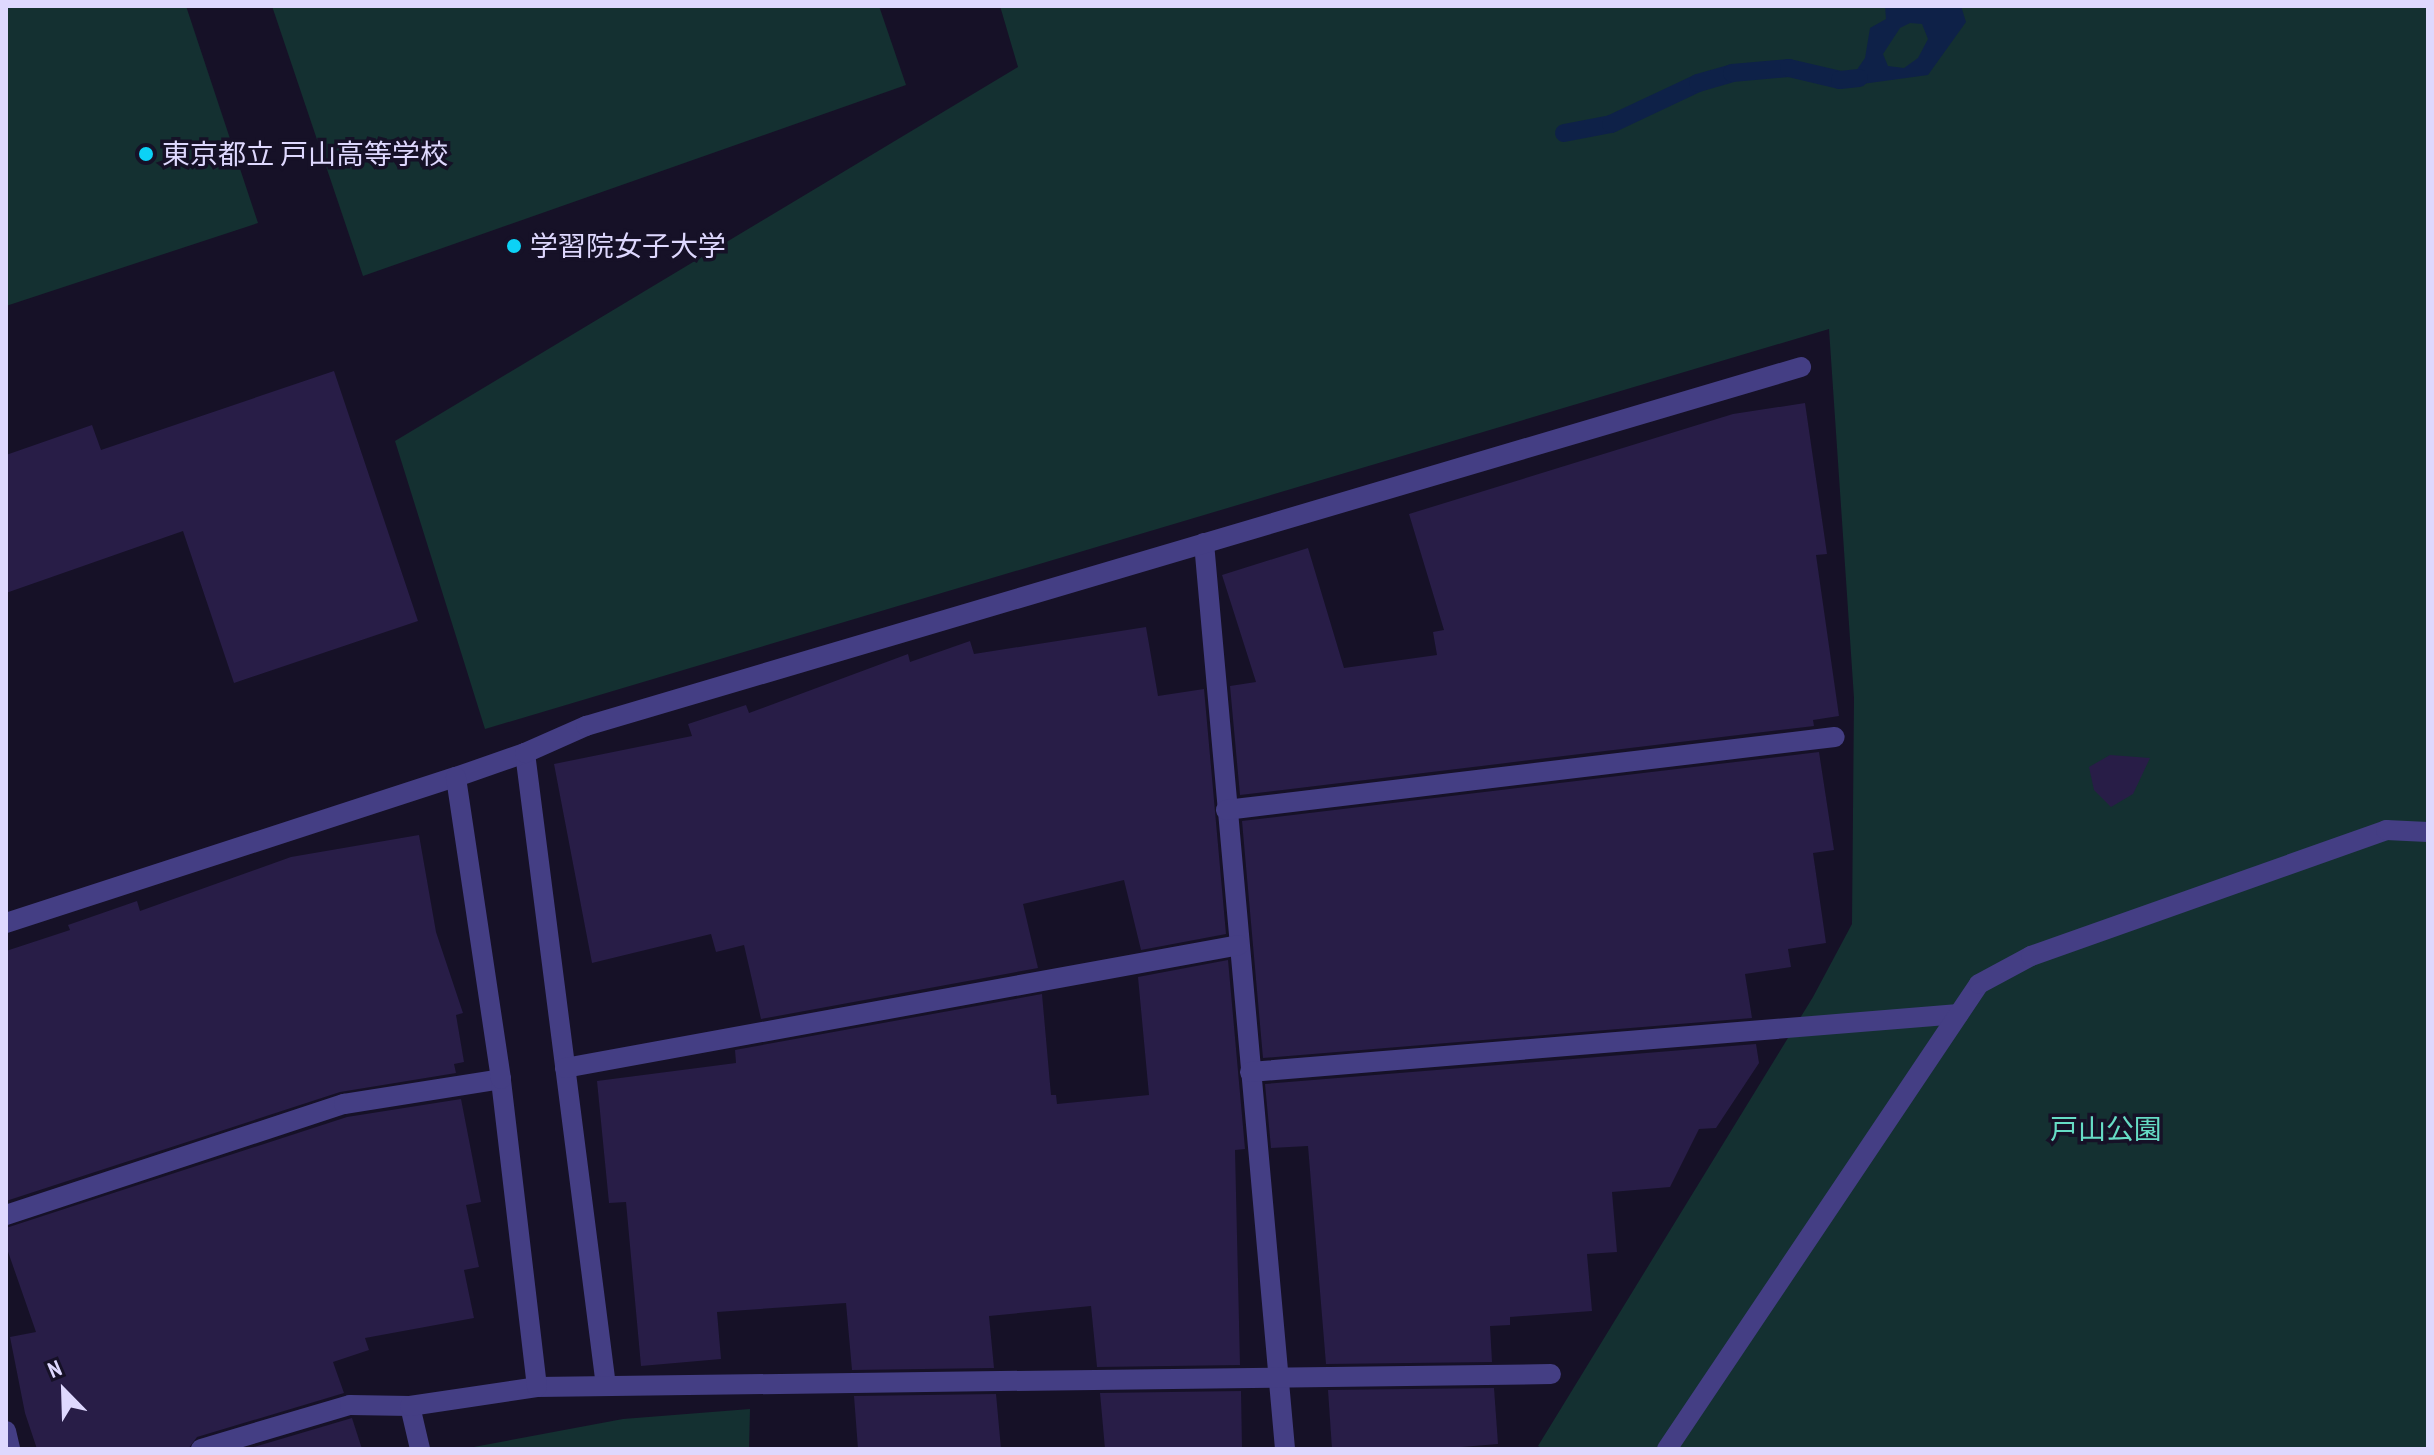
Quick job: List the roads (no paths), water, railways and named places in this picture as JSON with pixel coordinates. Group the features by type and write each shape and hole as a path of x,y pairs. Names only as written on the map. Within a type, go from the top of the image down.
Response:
{"street":[{"path":"6,923 456,777 525,753 586,726 1801,367"},
{"path":"1204,543 1285,1449"},
{"path":"1226,810 1835,737"},
{"path":"525,753 606,1386"},
{"path":"456,777 501,1079 537,1387"},
{"path":"1667,1449 1979,984 2031,956 2386,830 2428,832"},
{"path":"565,1068 1239,945"},
{"path":"1250,1072 1959,1014"},
{"path":"6,1215 344,1104 501,1079"},
{"path":"201,1449 350,1405 410,1406 537,1387 1551,1374"},
{"path":"410,1406 420,1449"},
{"path":"6,1431 10,1449"}],"water":[{"path":"1885,6 1961,6 1966,22 1928,75 1862,84 1856,71 1865,58 1870,28 1886,19","holes":["1910,23 1922,24 1928,39 1918,58 1904,68 1888,66 1883,54 1900,28"]}],"waterway":[{"path":"1564,133 1611,124 1698,83 1732,73 1789,68 1840,80 1859,78"}],"place":[{"name":"東京都立 戸山高等学校","path":"146,154"},
{"name":"学習院女子大学","path":"514,246"}],"park label":[{"name":"戸山公園","path":"2106,1129"}]}
